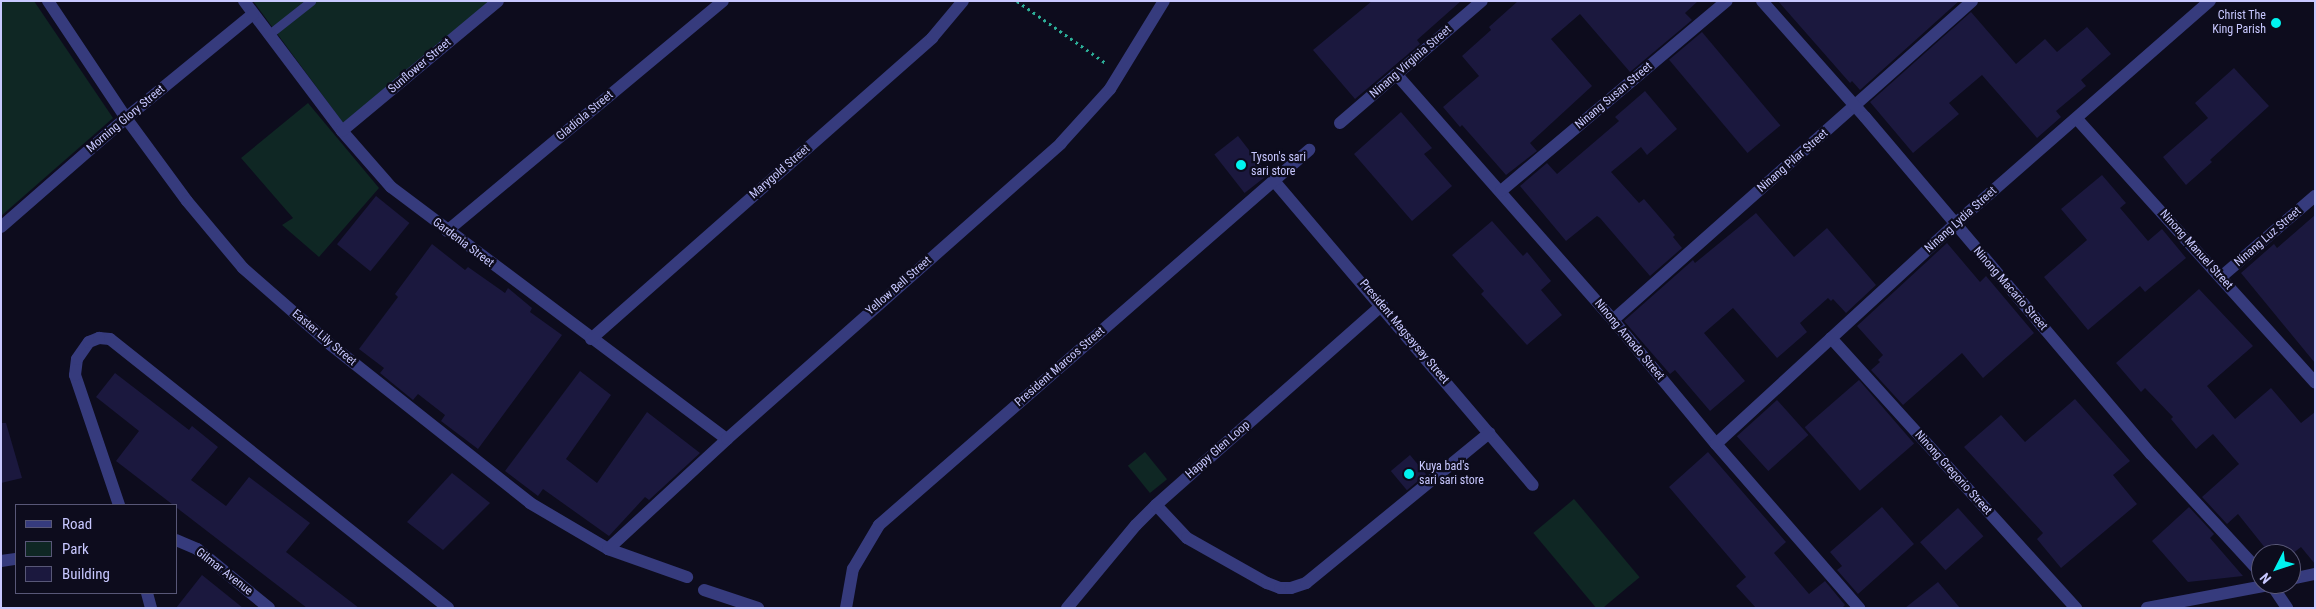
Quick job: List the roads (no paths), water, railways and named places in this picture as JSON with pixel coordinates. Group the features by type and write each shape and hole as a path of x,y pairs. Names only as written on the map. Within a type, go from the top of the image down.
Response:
{"street":[{"name":"Easter Lily Street","path":"48,1 126,118 186,201 243,268 331,345 530,503 608,549 687,577"},
{"name":"Gardenia Street","path":"244,1 342,131 391,187 447,231 727,439"},
{"name":"Sunflower Street","path":"342,131 498,1"},
{"name":"Gladiola Street","path":"447,231 723,1"},
{"name":"Marygold Street","path":"591,339 932,38 963,1"},
{"name":"Yellow Bell Street","path":"608,549 727,439 1061,143 1110,89 1164,1"},
{"name":"Ninang Virginia Street","path":"1340,123 1482,1"},
{"name":"Ninang Susan Street","path":"1500,191 1727,1"},
{"name":"Ninong Macario Street","path":"1762,1 1855,106 2152,454 2251,563"},
{"name":"Ninang Pilar Street","path":"1613,320 1972,1"},
{"name":"Ninang Lydia Street","path":"1716,444 1955,224 2210,1"},
{"name":"Morning Glory Street","path":"1,227 126,118 253,14"},
{"name":"Ninong Amado Street","path":"1397,75 1613,320 1716,444 1859,608"},
{"name":"Ninong Manuel Street","path":"2077,119 2315,382"},
{"name":"President Marcos Street","path":"846,608 853,569 879,525 1309,150"},
{"name":"President Magsaysay Street","path":"1274,181 1382,305 1533,485"},
{"name":"Ninang Luz Street","path":"2221,277 2315,196"},
{"name":"Happy Glen Loop","path":"1067,608 1136,525 1156,505 1382,305"},
{"path":"119,504 75,375 78,358 89,342 99,338 110,339 448,608"},
{"name":"Ninong Gregorio Street","path":"1831,338 2076,608"},
{"path":"1156,505 1187,538 1266,583 1280,588 1291,588 1306,583 1489,433"},
{"name":"Gilmar Avenue","path":"178,541 197,549 269,608"},
{"path":"1,561 15,559"},
{"path":"2301,577 2315,574"},
{"path":"2147,608 2251,588"},
{"path":"704,590 758,608"},
{"path":"147,594 151,608"},
{"path":"2278,594 2287,608"}],"lane":[{"path":"268,35 312,1"}],"place":[{"name":"Christ The King Parish","path":"2276,23"},
{"name":"Tyson's sari sari store","path":"1241,165"},
{"name":"Kuya bad's sari sari store","path":"1409,474"}]}
